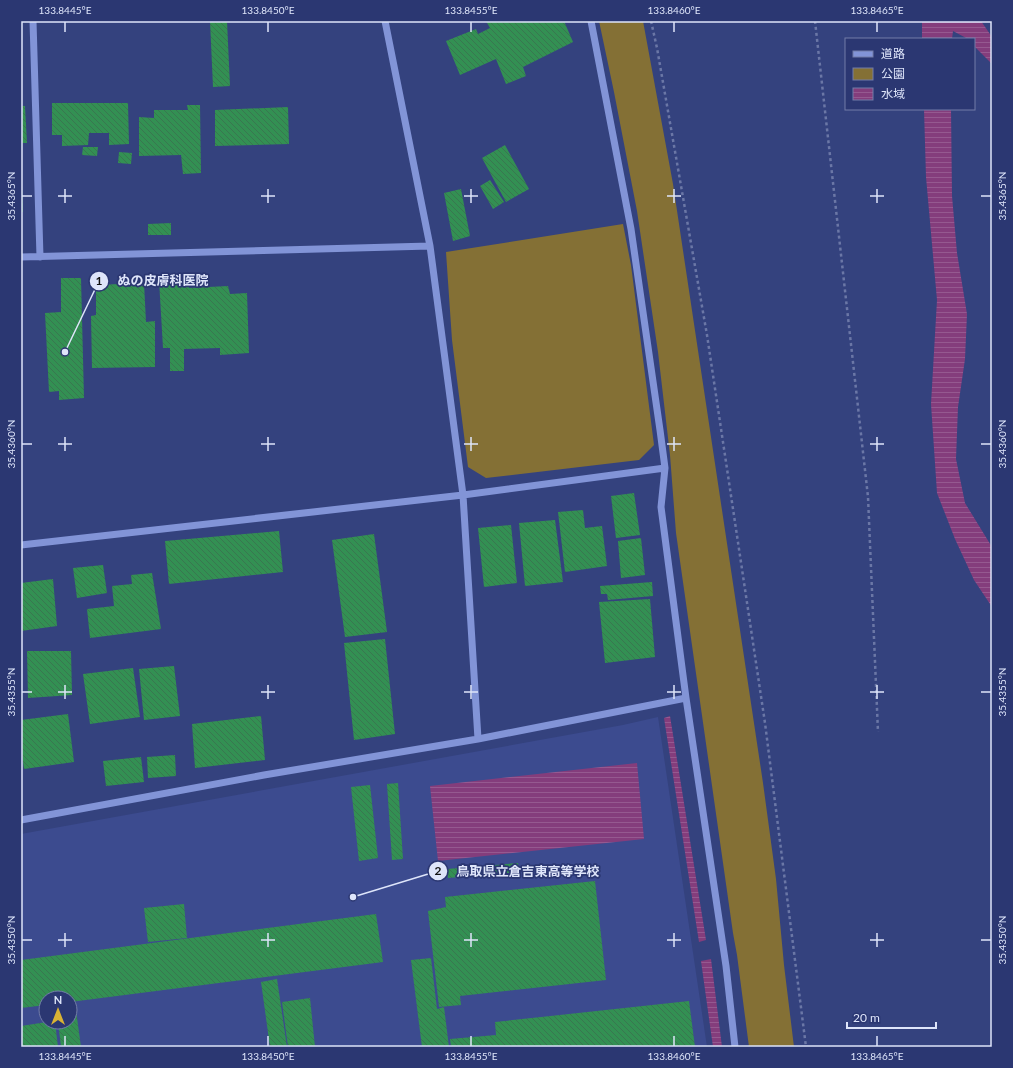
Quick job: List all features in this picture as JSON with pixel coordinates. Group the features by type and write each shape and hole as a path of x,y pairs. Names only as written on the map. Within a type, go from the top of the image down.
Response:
{"street":[{"path":"33,21 40,257"},
{"path":"385,21 430,246 463,495 478,739"},
{"path":"591,21 631,229 665,468 661,507 686,698 736,1047"},
{"path":"21,257 430,246"},
{"path":"21,545 463,495 665,468"},
{"path":"21,820 264,775 478,739 686,698"}],"path":[{"path":"651,21 657,48 708,343 764,723 806,1047"},
{"path":"816,21 868,497 878,732"}],"shaded area":[{"path":"658,717 707,1047 21,1047 21,834 623,725"}],"green space":[{"path":"599,21 643,21 673,184 763,783 776,879 784,965 794,1047 749,1047 676,533 670,455 658,352 637,211"},
{"path":"623,224 631,265 654,445 639,460 486,478 468,467 452,340 446,252"}],"water":[{"path":"922,21 981,21 992,37 992,64 975,47 975,38 966,38 953,31 952,38 922,38"},
{"path":"924,110 951,110 952,196 957,253 967,314 965,359 958,407 956,459 965,503 992,547 992,607 974,580 955,539 937,493 931,404 937,300 926,177"},
{"path":"670,716 706,940 699,942 664,718"},
{"path":"637,763 644,839 438,861 430,786"},
{"path":"711,959 722,1047 713,1047 701,961"}],"building":[{"path":"210,21 227,21 230,86 213,87"},
{"path":"486,21 564,21 573,42 523,67 526,76 506,84 496,59 460,75 446,41 476,29 478,34 490,28"},
{"path":"52,103 128,103 129,144 109,145 109,133 89,133 88,145 62,146 62,135 52,135"},
{"path":"187,105 200,105 201,173 183,174 181,155 139,156 139,117 154,118 154,110 188,110"},
{"path":"21,106 25,106 27,143 21,143"},
{"path":"288,107 289,144 215,146 215,110"},
{"path":"505,145 529,189 506,202 482,158"},
{"path":"83,147 98,147 97,156 82,155"},
{"path":"119,152 132,153 131,164 118,163"},
{"path":"490,180 504,202 493,209 480,186"},
{"path":"22,187 23,212 21,212"},
{"path":"461,189 470,236 453,241 444,193"},
{"path":"171,223 171,235 148,235 148,224"},
{"path":"61,278 81,278 84,398 59,400 59,391 49,392 45,313 61,312"},
{"path":"188,278 189,288 228,286 230,294 247,293 249,353 220,355 220,348 184,349 184,371 170,371 170,348 163,348 159,280"},
{"path":"144,283 146,322 155,321 155,367 92,368 91,316 96,315 96,285"},
{"path":"634,493 640,535 616,538 611,496"},
{"path":"583,510 585,528 602,526 607,566 565,572 558,512"},
{"path":"555,520 563,582 525,586 519,523"},
{"path":"511,525 517,583 484,587 478,528"},
{"path":"279,531 283,572 169,584 165,541"},
{"path":"374,534 387,632 345,637 332,540"},
{"path":"641,538 645,575 621,578 618,541"},
{"path":"103,565 107,593 77,598 73,568"},
{"path":"152,573 161,629 90,638 87,609 114,606 112,586 132,584 131,575"},
{"path":"53,579 57,626 21,631 21,583"},
{"path":"652,582 653,596 608,600 607,594 601,594 600,586"},
{"path":"650,599 655,657 605,663 599,602"},
{"path":"385,639 395,734 354,740 344,643"},
{"path":"27,651 71,651 72,695 28,698"},
{"path":"174,666 180,716 144,720 139,669"},
{"path":"133,668 140,717 90,724 83,674"},
{"path":"68,714 74,762 24,769 21,747 21,720"},
{"path":"261,716 265,760 195,768 192,724"},
{"path":"175,755 176,776 148,778 147,757"},
{"path":"141,757 144,782 106,786 103,761"},
{"path":"398,783 403,859 392,860 387,784"},
{"path":"370,785 378,858 359,861 351,787"},
{"path":"518,863 519,872 448,878 447,869"},
{"path":"595,881 606,980 460,996 461,1005 439,1007 428,911 446,907 445,897"},
{"path":"184,904 187,938 148,942 144,908"},
{"path":"376,914 383,962 78,1001 78,990 38,990 38,1006 21,1008 21,960"},
{"path":"431,958 437,1009 444,1007 449,1047 422,1047 411,960"},
{"path":"277,979 287,1047 270,1047 261,982"},
{"path":"310,998 315,1047 288,1047 282,1002"},
{"path":"689,1001 695,1047 451,1047 450,1039 496,1035 495,1022"},
{"path":"38,1023 38,1030 56,1030 58,1047 21,1047 21,1026"},
{"path":"78,1025 81,1047 61,1047 59,1030 78,1030"}],"place":[{"name":"ぬの皮膚科医院","path":"65,352"},
{"name":"鳥取県立倉吉東高等学校","path":"353,897"}]}
